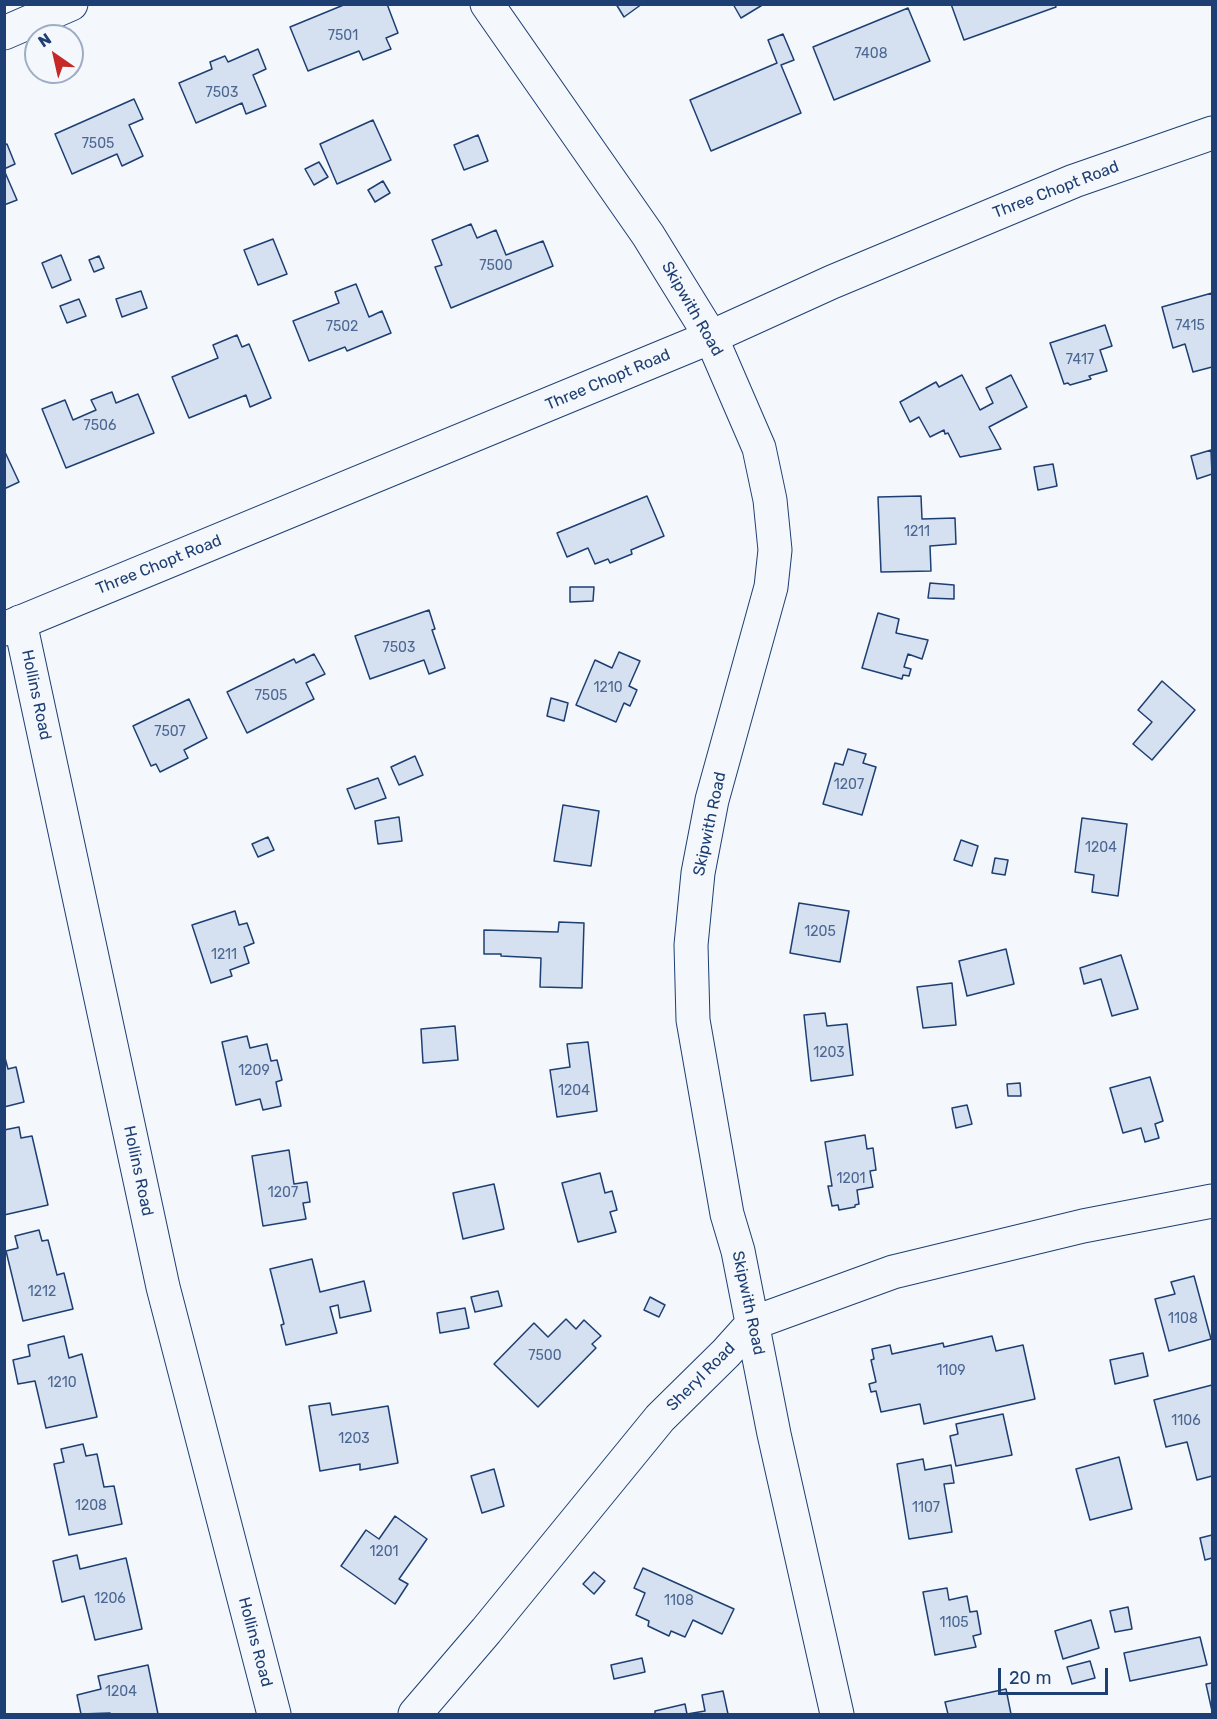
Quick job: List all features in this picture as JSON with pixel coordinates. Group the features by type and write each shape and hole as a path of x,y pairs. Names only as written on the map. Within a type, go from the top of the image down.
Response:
{"street":[{"path":"4,33 71,4"},
{"name":"Skipwith Road","path":"487,4 648,235 711,337 759,448 770,500 775,550 771,587 712,800 698,873 691,945 693,1020 727,1214 738,1251 774,1434 837,1714"},
{"name":"Three Chopt Road","path":"12,626 711,337 832,282 1074,181 1212,133"},
{"name":"Hollins Road","path":"12,626 163,1287 274,1714"},
{"name":"Sheryl Road","path":"415,1714 660,1418 753,1323 893,1272 1083,1226 1212,1201"}],"building":[{"path":"346,4 387,4 398,33 386,38 391,49 363,60 359,51 308,71 290,27"},
{"path":"616,4 642,4 624,17"},
{"path":"733,4 764,4 741,18"},
{"path":"951,4 1055,4 1056,7 964,40"},
{"path":"908,8 930,61 834,100 813,47"},
{"path":"783,34 794,60 781,65 801,113 711,151 690,100 777,63 768,40"},
{"path":"258,49 266,69 253,75 266,106 246,114 242,103 196,123 179,83 212,69 210,62 225,56 228,62"},
{"path":"134,99 143,119 129,125 143,156 122,166 117,154 72,174 55,134"},
{"path":"373,120 391,160 337,184 320,144"},
{"path":"478,135 488,161 464,170 454,145"},
{"path":"7,144 15,164 4,169 4,145"},
{"path":"319,162 328,177 314,185 305,169"},
{"path":"4,170 17,200 4,205"},
{"path":"383,181 390,193 375,202 368,190"},
{"path":"471,224 477,238 496,230 506,255 543,241 553,266 451,308 435,267 442,265 432,240"},
{"path":"273,239 287,274 258,285 244,250"},
{"path":"61,255 71,280 52,288 42,263"},
{"path":"99,256 104,268 94,272 89,260"},
{"path":"356,284 369,317 382,311 391,333 347,351 345,347 309,361 293,321 339,303 335,292"},
{"path":"141,291 147,308 122,317 116,299"},
{"path":"1212,293 1212,367 1193,372 1185,344 1173,348 1162,307"},
{"path":"79,299 86,316 67,323 60,306"},
{"path":"1105,325 1112,346 1100,350 1107,371 1089,376 1091,379 1070,385 1064,384 1050,343"},
{"path":"237,335 242,347 249,344 271,398 250,407 246,395 189,418 172,377 218,358 213,345"},
{"path":"962,375 980,410 993,403 986,388 1011,375 1027,407 989,427 1001,449 960,457 948,433 945,434 944,430 930,437 919,417 910,422 900,402 936,382 939,387"},
{"path":"112,392 116,403 138,394 154,433 66,468 42,409 65,400 73,420 96,410 91,400"},
{"path":"4,450 19,482 4,489"},
{"path":"1211,450 1212,474 1197,479 1191,456"},
{"path":"1053,464 1057,486 1038,490 1034,467"},
{"path":"647,496 664,536 631,550 632,554 610,563 608,559 595,564 588,548 567,557 557,533"},
{"path":"921,496 922,519 955,518 956,544 930,546 931,571 881,572 878,497"},
{"path":"930,583 954,585 954,599 928,598"},
{"path":"570,587 594,587 593,601 570,602"},
{"path":"429,610 435,629 432,630 445,668 429,674 424,660 370,679 355,636"},
{"path":"878,613 899,619 896,633 928,640 922,659 908,654 904,667 911,669 909,676 903,675 902,679 862,668"},
{"path":"619,652 640,661 629,686 637,690 630,706 624,703 616,722 576,705 595,660 612,668"},
{"path":"314,654 325,674 306,683 314,699 247,733 227,692 294,659 296,663"},
{"path":"1162,681 1195,710 1152,760 1133,744 1152,722 1138,710"},
{"path":"551,698 568,703 564,721 547,716"},
{"path":"189,699 207,738 184,750 188,758 160,772 156,764 151,766 133,726"},
{"path":"848,749 866,754 863,763 876,767 862,815 823,804 835,763 843,765"},
{"path":"415,756 423,775 399,785 391,767"},
{"path":"378,778 386,798 355,809 347,789"},
{"path":"563,805 599,811 591,866 554,861"},
{"path":"399,817 402,841 378,844 375,821"},
{"path":"1082,818 1127,824 1118,896 1092,892 1094,875 1075,872"},
{"path":"268,837 274,850 258,857 252,844"},
{"path":"961,840 978,846 972,866 954,860"},
{"path":"995,858 1008,860 1005,875 992,873"},
{"path":"799,903 849,911 840,962 790,953"},
{"path":"235,911 239,925 247,923 254,943 244,947 249,963 230,970 232,976 211,983 192,925"},
{"path":"559,922 584,923 582,988 540,987 541,958 484,954 484,930 558,932"},
{"path":"1006,949 1014,984 967,996 959,961"},
{"path":"1121,955 1138,1009 1112,1016 1101,979 1084,984 1080,968"},
{"path":"952,983 956,1025 923,1028 917,987"},
{"path":"825,1013 827,1026 847,1024 853,1075 811,1081 804,1015"},
{"path":"455,1026 458,1060 423,1063 421,1029"},
{"path":"247,1036 250,1048 267,1044 271,1061 277,1060 282,1080 276,1082 281,1106 263,1110 260,1099 236,1105 222,1042"},
{"path":"588,1042 597,1111 557,1117 550,1070 570,1067 567,1044"},
{"path":"4,1054 8,1069 16,1067 24,1102 4,1107"},
{"path":"1150,1077 1163,1121 1155,1124 1159,1138 1145,1142 1141,1128 1123,1133 1110,1088"},
{"path":"1020,1083 1021,1096 1008,1096 1007,1084"},
{"path":"967,1105 972,1124 956,1128 952,1108"},
{"path":"19,1127 21,1138 32,1136 48,1205 4,1215 4,1130"},
{"path":"865,1135 867,1149 873,1148 876,1170 870,1171 873,1187 857,1190 859,1204 855,1207 839,1210 838,1205 832,1206 828,1186 832,1186 825,1142"},
{"path":"289,1150 294,1184 307,1182 310,1202 303,1203 306,1219 263,1226 252,1156"},
{"path":"600,1173 605,1193 612,1191 617,1210 610,1212 616,1232 578,1242 562,1183"},
{"path":"494,1184 504,1229 463,1239 453,1193"},
{"path":"39,1230 42,1241 48,1240 57,1275 64,1273 73,1309 23,1321 6,1251 18,1248 15,1236"},
{"path":"312,1259 320,1292 364,1281 371,1311 340,1318 338,1305 330,1307 337,1333 286,1345 281,1325 284,1324 270,1269"},
{"path":"1194,1276 1211,1339 1169,1351 1155,1299 1175,1294 1171,1282"},
{"path":"498,1291 502,1306 475,1312 471,1297"},
{"path":"650,1297 665,1305 659,1317 644,1310"},
{"path":"465,1308 469,1328 440,1333 437,1313"},
{"path":"566,1319 576,1329 584,1320 601,1336 592,1344 596,1348 538,1407 494,1364 534,1323 548,1337"},
{"path":"64,1336 69,1358 82,1354 97,1417 46,1428 35,1381 18,1384 13,1360 30,1356 28,1345"},
{"path":"992,1336 996,1351 1023,1345 1035,1399 924,1424 920,1404 881,1412 876,1391 871,1392 869,1384 876,1382 871,1360 874,1359 872,1349 890,1345 892,1354 943,1343 944,1347"},
{"path":"1143,1353 1148,1376 1115,1384 1110,1360"},
{"path":"1212,1385 1212,1476 1197,1480 1187,1442 1166,1447 1154,1400"},
{"path":"330,1403 332,1415 388,1406 398,1463 360,1470 360,1464 320,1471 309,1406"},
{"path":"1003,1414 1012,1455 956,1466 950,1436 958,1434 956,1424"},
{"path":"83,1444 86,1456 97,1454 104,1487 114,1486 122,1524 69,1535 54,1464 64,1462 61,1449"},
{"path":"1119,1457 1132,1509 1090,1520 1076,1469"},
{"path":"923,1459 925,1470 951,1465 954,1483 944,1484 952,1532 909,1539 897,1464"},
{"path":"494,1469 504,1506 482,1513 471,1476"},
{"path":"395,1516 427,1539 399,1579 408,1584 395,1604 341,1566 366,1530 379,1539"},
{"path":"1212,1535 1212,1558 1205,1560 1200,1538"},
{"path":"77,1555 80,1569 126,1558 142,1629 95,1640 84,1596 62,1602 53,1561"},
{"path":"643,1568 734,1609 722,1634 693,1620 685,1637 671,1631 669,1636 648,1626 649,1621 636,1615 645,1593 634,1588"},
{"path":"594,1572 605,1581 594,1594 583,1584"},
{"path":"947,1588 949,1600 967,1596 970,1612 977,1611 981,1634 973,1636 976,1647 935,1655 923,1592"},
{"path":"1128,1607 1132,1629 1115,1632 1110,1611"},
{"path":"1091,1620 1099,1648 1063,1659 1055,1631"},
{"path":"1200,1637 1207,1665 1130,1681 1124,1653"},
{"path":"642,1658 645,1672 614,1679 611,1665"},
{"path":"1090,1661 1095,1678 1072,1684 1067,1667"},
{"path":"148,1665 158,1714 81,1714 77,1695 101,1689 98,1676"},
{"path":"1212,1683 1212,1711 1206,1684"},
{"path":"1006,1689 1011,1714 948,1714 945,1702"},
{"path":"723,1691 728,1714 687,1714 705,1711 702,1695"},
{"path":"685,1704 687,1714 655,1714 655,1711"}]}
